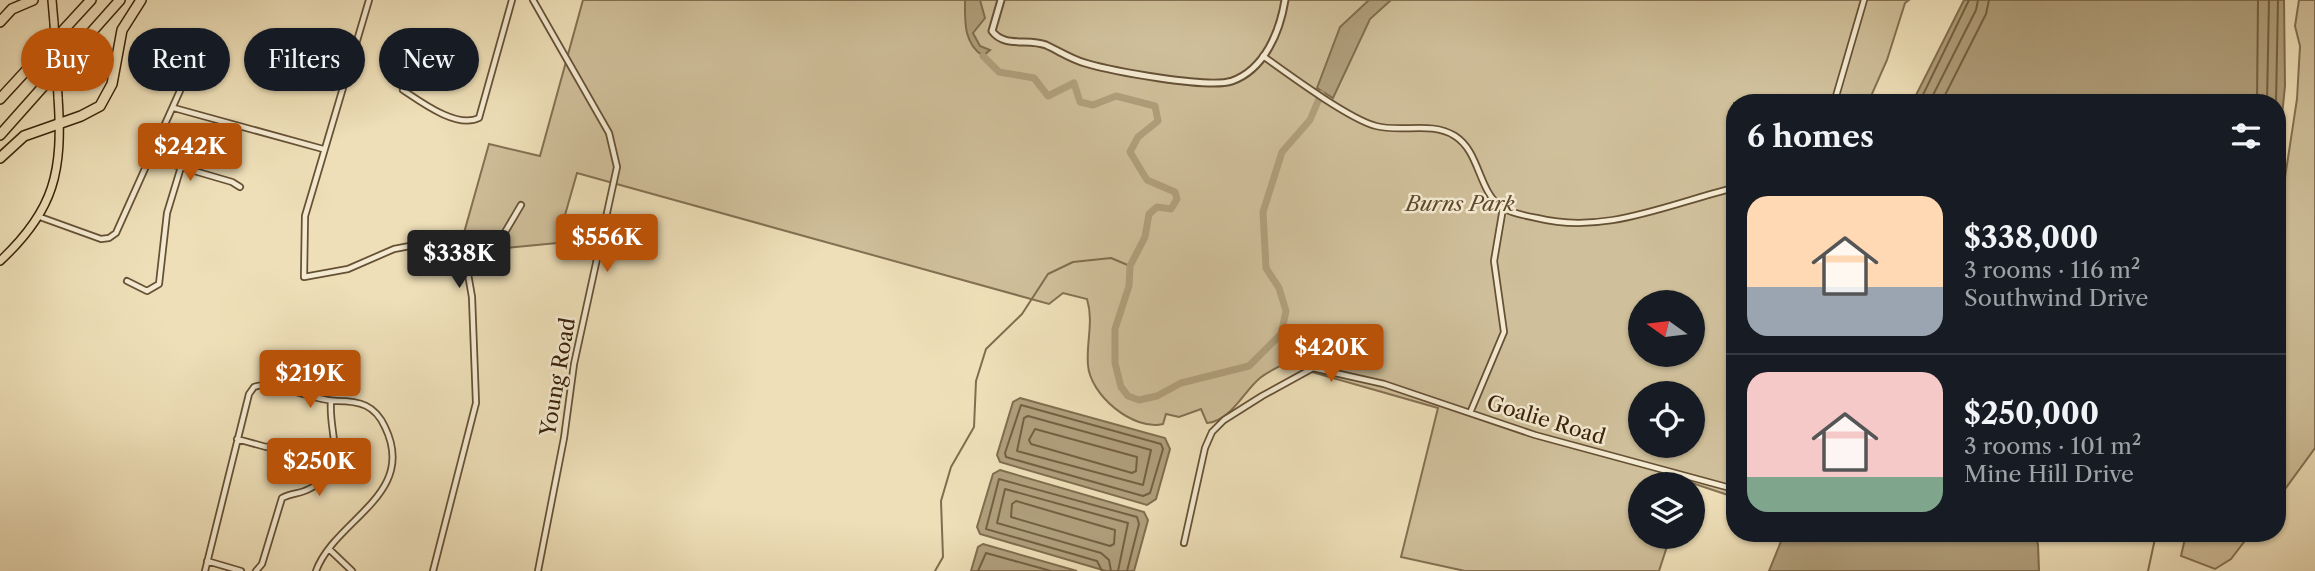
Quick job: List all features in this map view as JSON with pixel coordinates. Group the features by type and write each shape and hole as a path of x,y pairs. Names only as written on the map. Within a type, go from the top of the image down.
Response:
{"highway":[{"path":"0,22 12,9 33,0"},
{"path":"0,99 91,0"},
{"path":"0,135 120,0"},
{"path":"0,158 18,139 60,121 89,113 105,100 112,84 122,30 141,0"}],"main road":[{"path":"0,261 40,217 56,177 60,121 52,0"}],"street":[{"path":"369,0 305,216 304,277 348,270 407,246 424,245 447,251 498,244 521,205"},
{"path":"405,91 447,114 466,120 479,118 512,0"},
{"name":"Young Road","path":"533,0 596,109 617,158 613,193 573,371 564,438 538,571"},
{"path":"1001,0 992,31 1000,39 1037,42 1096,66 1223,83 1242,76 1262,56 1279,31 1285,0"},
{"path":"1837,94 1864,0"},
{"path":"1262,56 1377,126 1427,127 1454,136 1468,151 1489,191 1503,208 1550,221 1594,225 1726,190"},
{"path":"40,217 97,238 109,238 119,228 181,91"},
{"path":"174,108 323,149"},
{"path":"150,158 232,182 240,187"},
{"path":"127,281 147,291 159,284 166,213 181,167"},
{"path":"1470,413 1504,332 1494,261 1503,208"},
{"path":"433,571 471,428 477,395 471,288 464,267 447,251"},
{"name":"Goalie Road","path":"1184,543 1205,448 1212,432 1224,420 1302,372 1316,368 1353,376 1548,439 1726,486"},
{"path":"205,571 249,394 257,385 331,401 354,401 372,408 388,432 392,454 388,477 380,496 329,549 316,571"},
{"path":"256,571 262,564 282,498 312,488 333,467 336,454 331,401"},
{"path":"237,439 267,447 273,445"},
{"path":"329,549 352,571"},
{"path":"207,561 241,571"}],"green space":[{"name":"Burns Park","path":"583,0 1909,0 1905,3 1887,60 1872,94 1726,94 1726,494 1705,487 1705,472 1628,472 1628,549 1666,549 1659,571 1465,571 1401,557 1438,408 1284,364 1260,378 1230,412 1215,421 1207,423 1201,409 1179,417 1166,414 1163,424 1139,422 1115,408 1096,388 1088,365 1090,316 1087,299 1063,293 1049,304 577,173 557,243 475,251 462,240 489,144 540,156"},
{"path":"2299,0 2315,0 2315,448 2286,488 2286,171 2297,99 2300,46 2295,26"},
{"path":"2184,542 2244,542 2231,559 2215,569 2181,556"}],"water":[{"path":"965,0 980,0 985,18 973,33 980,46 990,50 983,56 976,51 969,38 965,23"},
{"path":"1369,0 1391,0 1370,19 1333,98 1317,88 1340,27"},
{"path":"1964,0 2284,0 2284,94 1917,94"},
{"path":"1020,398 1165,438 1170,449 1156,499 1147,505 1000,462 997,455 1013,402"},
{"path":"1000,470 1144,512 1148,520 1134,571 1106,571 980,534 977,527 993,474"},
{"path":"1781,542 2038,544 2039,571 1769,571"},
{"path":"983,544 1077,571 971,571 978,547"}],"waterway":[{"path":"983,56 999,72 1034,78 1048,96 1074,83 1080,102 1093,105 1116,96 1155,106 1158,121 1138,137 1130,152 1147,180 1175,192 1177,199 1171,209 1157,207 1149,214 1145,237 1130,266 1129,286 1115,329 1115,363 1121,387 1128,396 1139,400 1157,396 1181,383 1249,366 1281,334 1286,311 1279,288 1266,268 1263,212 1282,152 1310,120 1321,94"},
{"path":"935,571 943,557 941,501 951,467 974,427 976,381 986,349 1022,314 1048,274 1073,262 1111,258 1130,266"},
{"path":"2148,571 2154,542"}]}
